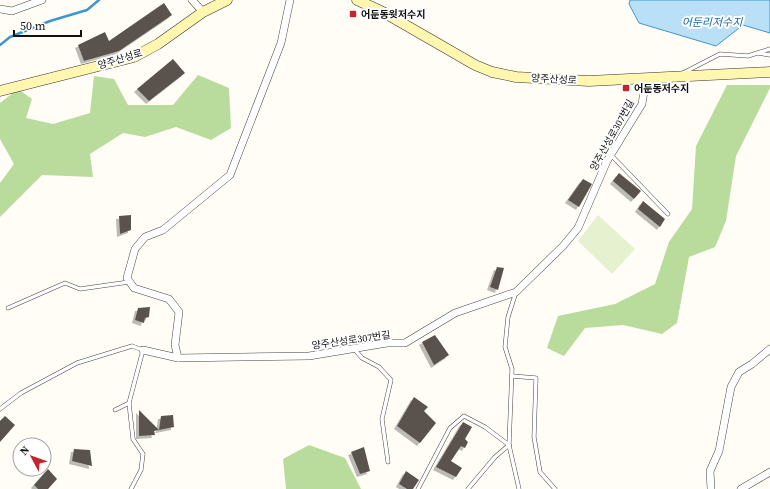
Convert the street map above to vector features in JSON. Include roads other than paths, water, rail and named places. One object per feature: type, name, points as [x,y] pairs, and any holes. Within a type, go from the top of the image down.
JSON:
[{"type":"street","points":[[0,9],[12,11],[42,0]]},
{"type":"street","points":[[192,0],[203,12]]},
{"type":"street","name":"양주산성로","points":[[0,91],[134,57],[158,44],[203,12],[227,0]]},
{"type":"street","points":[[178,358],[175,345],[179,312],[169,299],[134,288],[127,278],[135,249],[145,237],[163,230],[230,175],[281,43],[290,0]]},
{"type":"street","name":"양주산성로","points":[[359,1],[383,12],[456,55],[492,72],[528,78],[589,81],[770,72]]},
{"type":"street","name":"양주산성로307번길","points":[[143,350],[178,358],[309,356],[355,350],[387,343],[405,343],[455,313],[516,292],[563,246],[578,228],[611,155],[642,104],[646,78]]},
{"type":"street","points":[[711,489],[710,472],[719,451],[731,387],[739,372],[752,364],[770,349]]},
{"type":"street","points":[[741,489],[770,472]]},
{"type":"lane","points":[[676,76],[720,54],[748,56],[770,49]]},
{"type":"lane","points":[[757,53],[770,55]]},
{"type":"lane","points":[[611,155],[668,214]]},
{"type":"lane","points":[[8,308],[65,283],[80,289],[129,282]]},
{"type":"lane","name":"양주산성로307번길","points":[[516,292],[508,317],[505,347],[512,369],[509,445],[519,489]]},
{"type":"lane","points":[[0,409],[21,393],[77,363],[132,346],[143,350],[129,403],[133,439],[143,454],[141,470],[131,489]]},
{"type":"lane","points":[[355,350],[362,358],[380,367],[391,380],[382,419],[388,462]]},
{"type":"lane","points":[[512,376],[536,378],[535,444],[540,472],[555,489]]},
{"type":"lane","points":[[115,410],[129,403]]},
{"type":"lane","points":[[418,489],[450,428],[464,416],[485,427],[509,445],[495,457],[468,489]]},
{"type":"water","name":"어둔리저수지","points":[[630,0],[770,0],[770,33],[743,25],[716,46],[639,23],[629,4]]},
{"type":"waterway","points":[[0,45],[10,37],[50,21],[87,10],[99,0]]},
{"type":"place","name":"어둔동윗저수지","points":[[353,14]]},
{"type":"place","name":"어둔동저수지","points":[[626,88]]}]
